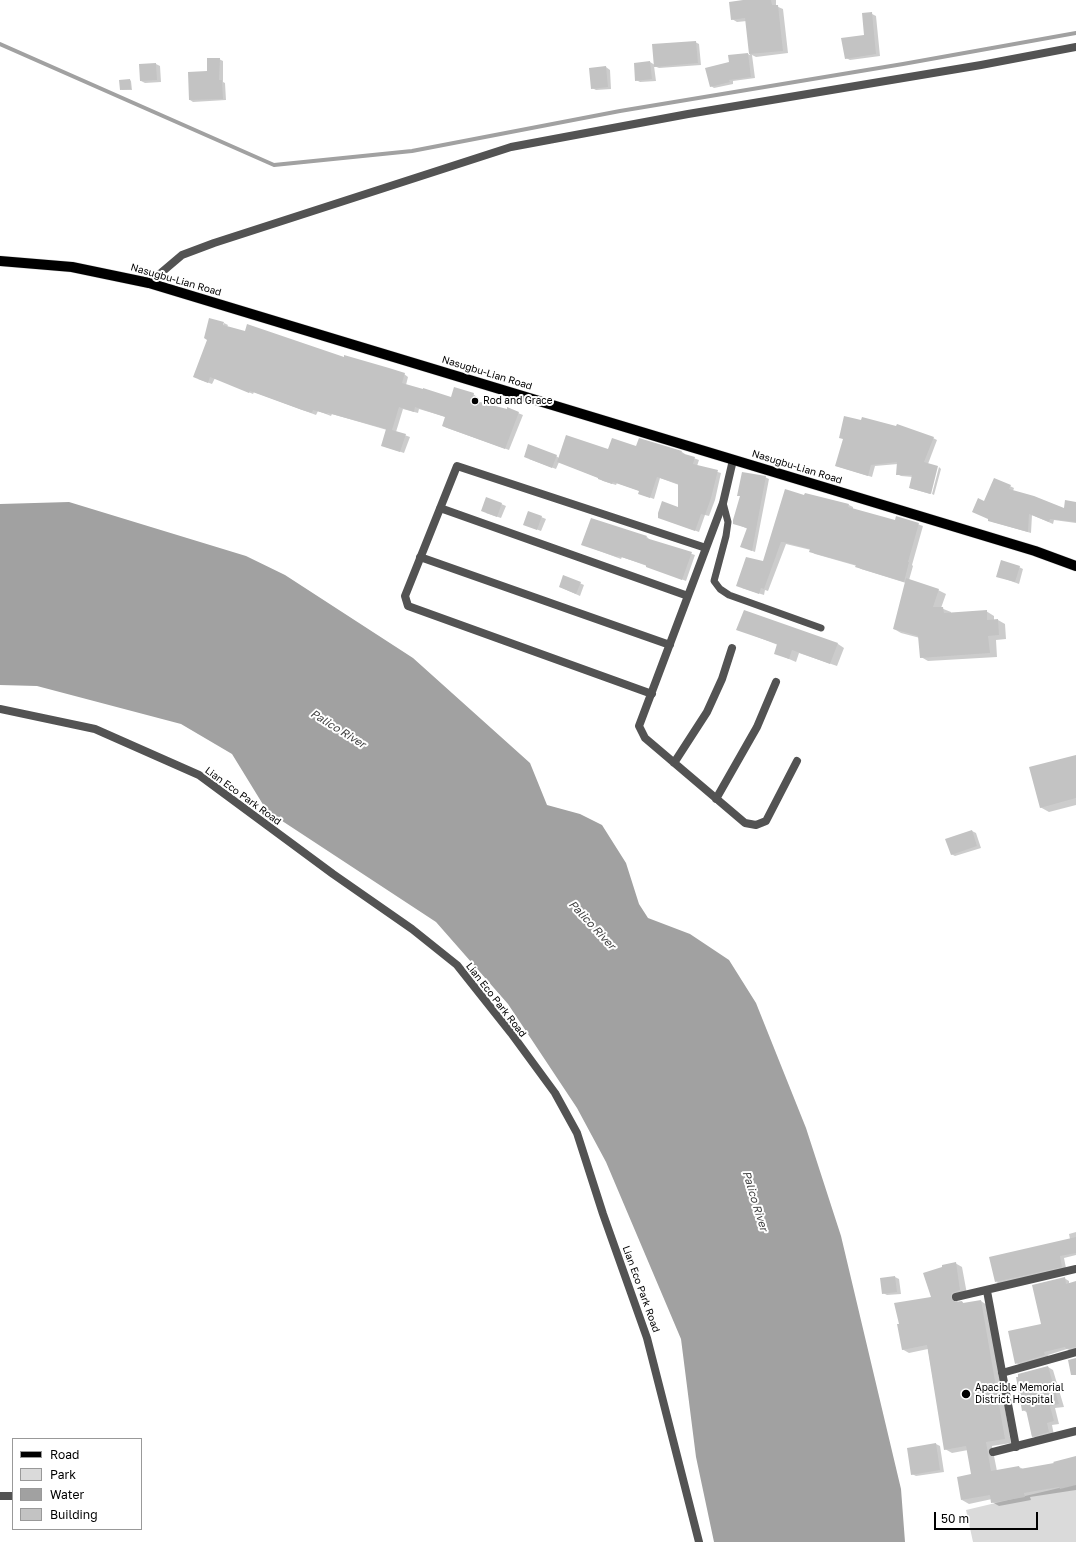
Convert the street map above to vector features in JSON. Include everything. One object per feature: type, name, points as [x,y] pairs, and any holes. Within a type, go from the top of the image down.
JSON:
[{"type":"main road","name":"Nasugbu-Lian Road","points":[[0,261],[72,267],[149,283],[1035,551],[1076,566]]},
{"type":"street","points":[[149,283],[182,255],[214,243],[511,147],[688,114],[981,65],[1076,47]]},
{"type":"street","points":[[733,460],[723,503],[639,726],[645,738],[745,823],[756,825],[766,821],[797,761]]},
{"type":"street","points":[[652,694],[408,606],[405,596],[457,466],[706,548]]},
{"type":"street","points":[[440,508],[688,596]]},
{"type":"street","points":[[420,557],[670,645]]},
{"type":"street","points":[[674,763],[707,712],[722,679],[732,648]]},
{"type":"street","points":[[716,799],[757,727],[776,682]]},
{"type":"street","name":"Lian Eco Park Road","points":[[0,709],[95,729],[199,775],[333,874],[412,929],[457,965],[511,1033],[555,1093],[577,1134],[603,1214],[647,1338],[699,1542]]},
{"type":"street","points":[[956,1297],[987,1291],[1076,1269]]},
{"type":"street","points":[[987,1291],[1016,1447]]},
{"type":"street","points":[[1002,1373],[1076,1352]]},
{"type":"street","points":[[993,1452],[1076,1431]]},
{"type":"street","points":[[0,1496],[12,1496]]},
{"type":"lane","points":[[723,503],[728,522],[726,536],[714,581],[720,590],[729,595],[821,628]]},
{"type":"green space","points":[[1076,1484],[1076,1542],[973,1542],[966,1510]]},
{"type":"water","name":"Palico River","points":[[69,502],[246,556],[285,575],[413,658],[530,763],[547,805],[580,814],[602,825],[626,863],[639,904],[648,918],[690,934],[729,960],[756,1003],[806,1128],[841,1236],[901,1489],[905,1542],[714,1542],[696,1457],[681,1339],[606,1162],[577,1108],[508,1004],[436,922],[267,811],[232,754],[181,724],[37,686],[0,685],[0,504]]},
{"type":"building","points":[[743,0],[771,0],[772,5],[778,5],[783,51],[749,54],[745,18],[731,20],[729,2]]},
{"type":"building","points":[[872,12],[876,54],[845,59],[841,38],[864,35],[862,13]]},
{"type":"building","points":[[696,41],[698,63],[654,67],[652,44]]},
{"type":"building","points":[[748,53],[751,77],[729,80],[730,82],[710,87],[705,68],[729,62],[728,55]]},
{"type":"building","points":[[207,58],[220,58],[219,80],[222,80],[223,99],[189,100],[188,72],[207,71]]},
{"type":"building","points":[[650,61],[652,79],[635,81],[634,63]]},
{"type":"building","points":[[156,63],[157,80],[140,81],[139,64]]},
{"type":"building","points":[[606,66],[608,87],[591,89],[589,68]]},
{"type":"building","points":[[130,79],[131,89],[120,90],[119,80]]},
{"type":"building","points":[[209,318],[224,322],[223,325],[245,331],[247,324],[344,357],[344,355],[405,373],[402,383],[451,397],[454,387],[474,393],[472,400],[507,409],[507,407],[519,412],[505,449],[442,426],[445,417],[415,407],[414,412],[399,407],[392,430],[406,434],[400,452],[381,446],[386,429],[328,413],[313,410],[312,413],[250,391],[249,393],[210,377],[208,383],[193,377],[207,340],[204,338]]},
{"type":"building","points":[[844,416],[861,420],[862,417],[896,426],[897,424],[934,437],[924,462],[938,466],[931,494],[909,488],[912,475],[896,475],[897,462],[871,465],[868,476],[835,466],[843,439],[839,438]]},
{"type":"building","points":[[566,435],[608,449],[612,438],[636,446],[639,438],[682,451],[681,453],[695,457],[693,464],[718,470],[705,515],[701,514],[695,531],[658,518],[662,501],[678,507],[678,484],[657,477],[650,498],[638,494],[639,491],[613,482],[612,484],[557,462]]},
{"type":"building","points":[[528,444],[557,455],[552,468],[524,457]]},
{"type":"building","points":[[742,472],[766,476],[752,551],[740,547],[747,528],[733,524],[740,496],[737,496]]},
{"type":"building","points":[[994,478],[1011,485],[1009,489],[1034,496],[1064,508],[1065,500],[1076,502],[1076,522],[1050,519],[1049,522],[1029,514],[1028,532],[988,521],[988,519],[972,512],[978,498],[984,501]]},
{"type":"building","points":[[785,489],[804,495],[805,493],[849,504],[848,507],[895,520],[896,516],[919,523],[904,582],[855,567],[856,565],[809,552],[810,549],[781,542],[764,589],[761,588],[759,594],[736,586],[746,557],[763,561]]},
{"type":"building","points":[[486,497],[502,503],[497,517],[481,511]]},
{"type":"building","points":[[528,511],[542,516],[537,530],[523,525]]},
{"type":"building","points":[[591,518],[647,536],[646,538],[692,552],[682,580],[646,567],[646,565],[581,545]]},
{"type":"building","points":[[1001,560],[1020,566],[1015,582],[996,577]]},
{"type":"building","points":[[563,575],[581,582],[576,594],[559,587]]},
{"type":"building","points":[[906,578],[939,589],[933,607],[943,607],[944,613],[987,610],[987,620],[998,619],[999,635],[988,636],[990,653],[920,658],[918,636],[893,629]]},
{"type":"building","points":[[744,610],[838,643],[830,664],[792,650],[789,659],[774,654],[777,644],[736,630]]},
{"type":"building","points":[[1076,755],[1076,798],[1040,808],[1029,767]]},
{"type":"building","points":[[972,830],[977,846],[951,855],[945,839]]},
{"type":"building","points":[[1076,1237],[1076,1253],[1060,1256],[1062,1267],[995,1282],[989,1257]]},
{"type":"building","name":"Apacible Memorial District Hospital","points":[[956,1262],[960,1290],[952,1293],[952,1300],[955,1302],[962,1301],[963,1303],[981,1300],[1005,1439],[986,1442],[991,1471],[1019,1466],[1020,1469],[1054,1463],[1053,1462],[1076,1456],[1076,1485],[1060,1489],[1059,1487],[1024,1493],[1025,1497],[991,1503],[990,1495],[961,1500],[957,1477],[971,1474],[966,1446],[944,1450],[927,1345],[902,1350],[897,1324],[899,1324],[894,1303],[931,1297],[923,1273],[942,1267],[942,1265]]},
{"type":"building","points":[[895,1276],[897,1292],[882,1294],[880,1278]]},
{"type":"building","points":[[1065,1277],[1066,1284],[1076,1281],[1076,1347],[1066,1349],[1065,1347],[1044,1352],[1045,1355],[1015,1364],[1008,1331],[1041,1324],[1032,1285]]},
{"type":"building","points":[[1076,1358],[1076,1375],[1071,1375],[1068,1360]]},
{"type":"building","points":[[1048,1366],[1059,1404],[1050,1406],[1054,1421],[1047,1423],[1049,1432],[1032,1437],[1026,1410],[1022,1411],[1016,1377],[1018,1377],[1018,1374]]},
{"type":"building","points":[[936,1443],[940,1470],[911,1475],[907,1448]]},
{"type":"waterway","points":[[0,44],[274,165],[412,151],[620,111],[903,64],[1076,33]]},
{"type":"place","name":"Rod and Grace","points":[[475,401]]},
{"type":"place","name":"Apacible Memorial District Hospital","points":[[966,1394]]}]
